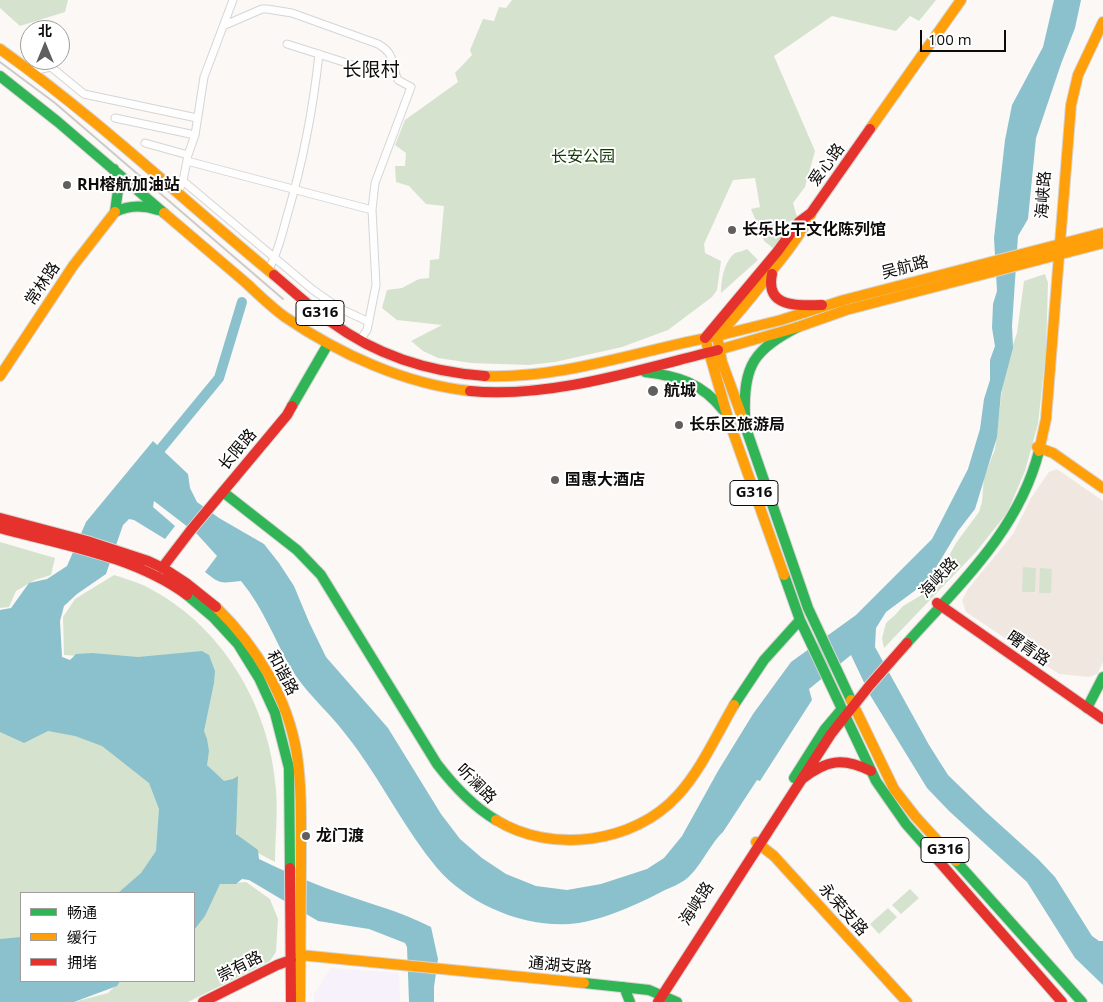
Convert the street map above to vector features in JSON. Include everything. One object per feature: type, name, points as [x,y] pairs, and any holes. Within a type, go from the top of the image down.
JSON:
[{"type":"main road","name":"爱心路","points":[[705,338],[777,252],[799,222],[811,213],[962,0]]},
{"type":"main road","name":"海峡路","points":[[650,1002],[659,997],[758,843],[802,779],[843,712],[976,561],[1008,516],[1022,489],[1039,447],[1071,105],[1078,75],[1103,22]]},
{"type":"main road","name":"G316","points":[[0,49],[74,103],[268,271],[334,324],[360,340],[396,357],[430,368],[460,374],[488,376],[519,375],[578,368],[717,336],[713,351],[728,418],[800,620],[871,771],[885,796],[906,824],[1062,1002]]},
{"type":"main road","name":"G316","points":[[0,76],[114,169],[284,316],[328,344],[379,367],[413,380],[439,387],[466,391],[525,391],[554,389],[670,363],[713,351]]},
{"type":"main road","points":[[114,169],[118,193],[115,212]]},
{"type":"main road","points":[[115,212],[120,209],[137,206],[163,212]]},
{"type":"main road","name":"常林路","points":[[1,374],[73,266],[115,212]]},
{"type":"main road","points":[[717,336],[739,315],[805,226],[811,213]]},
{"type":"main road","name":"吴航路","points":[[717,336],[811,312],[830,304],[1058,250],[1103,233]]},
{"type":"main road","name":"吴航路","points":[[1058,250],[1103,244]]},
{"type":"main road","name":"吴航路","points":[[713,351],[798,327],[846,310],[990,267]]},
{"type":"main road","points":[[773,269],[770,285],[772,292],[781,301],[790,305],[804,306],[830,304]]},
{"type":"main road","points":[[768,324],[764,331],[771,335]]},
{"type":"main road","points":[[747,432],[744,391],[748,372],[756,358],[770,342],[778,336],[798,327]]},
{"type":"main road","name":"G316","points":[[705,338],[713,351],[747,432],[808,608],[886,775],[894,789],[915,816],[1082,1002]]},
{"type":"main road","name":"长限路","points":[[162,568],[191,530],[287,415],[328,344]]},
{"type":"main road","points":[[666,347],[671,349],[673,353],[670,363]]},
{"type":"main road","points":[[635,371],[671,375],[688,380],[712,397],[728,418]]},
{"type":"main road","points":[[1039,447],[1053,453],[1103,488]]},
{"type":"main road","name":"听澜路","points":[[223,492],[297,550],[321,576],[437,764],[457,790],[481,812],[492,819],[533,835],[571,840],[605,837],[644,821],[675,799],[701,763],[757,668],[800,620]]},
{"type":"main road","name":"和谐路","points":[[0,518],[71,542],[162,568],[216,607],[237,629],[254,652],[277,692],[287,716],[298,766],[301,876],[300,1002]]},
{"type":"main road","name":"和谐路","points":[[0,528],[71,542]]},
{"type":"main road","name":"和谐路","points":[[119,556],[155,575],[204,609],[238,644],[260,678],[275,713],[284,741],[289,768],[291,1002]]},
{"type":"main road","name":"曙青路","points":[[939,604],[1103,719]]},
{"type":"main road","points":[[1087,708],[1103,677]]},
{"type":"main road","name":"海峡路","points":[[758,843],[825,729],[843,712]]},
{"type":"main road","points":[[802,779],[817,768],[832,762],[852,763],[871,771]]},
{"type":"main road","name":"永荣支路","points":[[758,843],[774,856],[906,1002]]},
{"type":"main road","name":"通湖支路","points":[[300,953],[439,970],[649,990],[659,997],[677,1002]]},
{"type":"main road","name":"崇有路","points":[[204,1002],[291,960]]},
{"type":"main road","points":[[624,987],[630,1002]]},
{"type":"street","points":[[178,192],[183,181],[187,158],[195,135],[204,77],[233,0]]},
{"type":"street","points":[[225,25],[262,9],[283,11],[378,44],[390,53],[398,80],[411,87],[375,183],[372,210],[376,285],[367,330],[360,340]]},
{"type":"street","points":[[286,44],[354,65]]},
{"type":"street","points":[[268,271],[275,258],[295,190],[308,136],[319,54]]},
{"type":"street","points":[[32,71],[50,67],[84,94],[197,118]]},
{"type":"street","points":[[115,118],[195,135]]},
{"type":"street","points":[[145,143],[187,158],[295,190],[372,210]]},
{"type":"street","points":[[183,181],[291,273],[331,303],[369,322]]},
{"type":"shaded area","points":[[1057,469],[1103,501],[1103,662],[1097,674],[1089,677],[1059,674],[966,612],[962,600],[968,589],[1013,534],[1031,498],[1049,472]]},
{"type":"shaded area","points":[[331,968],[399,973],[400,1002],[314,1002],[314,994]]},
{"type":"green space","points":[[0,0],[68,0],[65,12],[39,20],[20,20],[20,26],[0,8]]},
{"type":"green space","name":"长安公园","points":[[512,0],[936,0],[919,21],[910,16],[896,31],[832,16],[774,56],[815,151],[805,187],[793,203],[797,217],[774,249],[764,241],[751,209],[760,207],[755,178],[733,180],[704,244],[705,253],[721,261],[717,290],[712,297],[668,330],[622,347],[555,362],[528,365],[471,363],[438,358],[423,351],[411,341],[442,325],[397,320],[382,308],[387,290],[402,288],[419,279],[429,278],[430,260],[439,259],[444,206],[426,204],[409,186],[396,182],[395,166],[405,166],[406,153],[395,145],[405,120],[458,82],[455,73],[472,55],[470,50],[483,19],[494,21],[499,7],[506,8]]},
{"type":"green space","points":[[747,249],[758,260],[721,293],[728,261],[735,253]]},
{"type":"green space","points":[[1045,274],[1048,283],[1046,350],[1038,424],[1025,471],[1007,513],[976,552],[884,648],[882,638],[886,623],[903,606],[920,596],[931,585],[956,543],[979,512],[982,502],[984,477],[995,449],[1002,389],[1009,356],[1017,333],[1024,281]]},
{"type":"green space","points":[[0,542],[55,558],[51,575],[35,580],[16,591],[9,607],[0,608]]},
{"type":"green space","points":[[1023,567],[1036,568],[1035,592],[1022,592]]},
{"type":"green space","points":[[1040,568],[1052,569],[1051,593],[1039,593]]},
{"type":"green space","points":[[114,575],[143,585],[171,601],[196,621],[218,644],[237,670],[252,698],[264,727],[272,758],[277,799],[275,862],[237,842],[234,797],[204,761],[94,657],[64,655],[63,617],[75,599]]},
{"type":"green space","points":[[0,716],[88,726],[152,764],[169,845],[129,892],[20,892],[20,946],[0,952]]},
{"type":"green space","points":[[246,882],[270,899],[278,919],[276,952],[270,961],[188,1002],[74,1002],[108,993],[119,982],[195,982],[195,917],[213,889],[221,884]]},
{"type":"green space","points":[[910,889],[919,898],[901,914],[892,905]]},
{"type":"green space","points":[[888,908],[897,917],[879,934],[870,924]]},
{"type":"water","points":[[1054,0],[1081,0],[1075,28],[1036,138],[1028,219],[1018,236],[1012,326],[1013,348],[1001,393],[997,437],[975,509],[958,531],[928,581],[886,612],[876,628],[875,647],[929,745],[948,775],[1055,877],[1092,936],[1099,941],[1103,941],[1103,985],[1075,958],[1027,882],[949,811],[927,788],[870,695],[851,655],[809,689],[812,700],[760,781],[757,780],[723,832],[713,843],[695,870],[685,880],[644,901],[606,916],[580,923],[551,924],[533,922],[497,911],[464,892],[437,868],[406,825],[359,752],[340,727],[296,677],[262,613],[241,581],[222,582],[205,572],[217,556],[197,534],[154,501],[153,507],[175,526],[165,539],[134,520],[129,519],[123,525],[106,574],[77,594],[64,606],[60,621],[62,657],[70,660],[76,654],[92,653],[138,657],[202,651],[209,655],[215,671],[204,731],[209,751],[207,765],[224,781],[238,776],[236,834],[258,850],[259,859],[317,885],[396,912],[431,927],[438,959],[434,1002],[409,1002],[407,947],[405,943],[369,929],[318,921],[249,880],[242,879],[236,884],[220,884],[205,916],[195,929],[195,892],[119,892],[141,873],[156,851],[159,809],[149,783],[102,746],[75,736],[48,731],[24,743],[0,732],[0,610],[11,608],[29,583],[47,579],[67,566],[86,522],[153,441],[188,474],[190,488],[197,502],[219,518],[264,544],[279,563],[294,586],[326,657],[388,728],[441,814],[460,839],[482,858],[506,874],[536,886],[567,890],[601,884],[647,869],[664,858],[682,836],[718,771],[753,714],[791,662],[856,615],[932,539],[968,469],[980,429],[984,399],[990,380],[990,360],[995,346],[992,328],[993,304],[997,291],[994,238],[1005,140],[1012,105],[1043,47]]},
{"type":"water","points":[[20,937],[20,982],[119,982],[117,986],[74,1002],[0,1002],[0,939]]},
{"type":"waterway","points":[[154,457],[219,378],[242,302]]},
{"type":"railway","points":[[0,62],[55,103],[283,299]]},
{"type":"traffic: fast","points":[[0,76],[58,122],[164,213]]},
{"type":"traffic: fast","points":[[114,169],[118,190],[115,212]]},
{"type":"traffic: fast","points":[[115,212],[136,206],[158,210]]},
{"type":"traffic: fast","points":[[745,415],[746,384],[754,361],[771,343],[798,327]]},
{"type":"traffic: fast","points":[[292,406],[328,344]]},
{"type":"traffic: fast","points":[[645,372],[688,382],[707,393],[723,410]]},
{"type":"traffic: fast","points":[[741,414],[808,608],[851,700]]},
{"type":"traffic: fast","points":[[907,643],[966,578],[1002,531],[1030,480],[1039,451]]},
{"type":"traffic: fast","points":[[223,492],[297,550],[321,575],[437,764],[464,795],[496,820]]},
{"type":"traffic: fast","points":[[784,575],[800,620],[876,781],[906,824],[929,850]]},
{"type":"traffic: fast","points":[[187,595],[214,618],[238,644],[259,678],[275,713],[289,768],[290,868]]},
{"type":"traffic: fast","points":[[734,705],[764,660],[800,620]]},
{"type":"traffic: fast","points":[[1087,708],[1103,677]]},
{"type":"traffic: fast","points":[[794,778],[825,729],[841,710]]},
{"type":"traffic: fast","points":[[956,861],[1082,1002]]},
{"type":"traffic: fast","points":[[584,983],[649,990],[677,1002]]},
{"type":"traffic: fast","points":[[624,987],[630,1002]]},
{"type":"traffic: slow","points":[[870,129],[961,0]]},
{"type":"traffic: slow","points":[[1039,451],[1046,419],[1071,105],[1078,75],[1103,22]]},
{"type":"traffic: slow","points":[[0,49],[36,75],[105,131],[274,275]]},
{"type":"traffic: slow","points":[[0,376],[73,266],[115,212]]},
{"type":"traffic: slow","points":[[164,213],[280,313],[306,331],[350,355],[397,374],[421,382],[470,391]]},
{"type":"traffic: slow","points":[[717,336],[747,303],[784,255],[799,235],[811,214]]},
{"type":"traffic: slow","points":[[717,336],[781,320],[844,300],[1103,233]]},
{"type":"traffic: slow","points":[[718,350],[798,327],[846,310],[1103,243]]},
{"type":"traffic: slow","points":[[485,376],[544,373],[717,336],[722,362],[741,414]]},
{"type":"traffic: slow","points":[[707,345],[728,418],[784,575]]},
{"type":"traffic: slow","points":[[1037,447],[1053,453],[1103,488]]},
{"type":"traffic: slow","points":[[216,607],[245,639],[257,656],[278,694],[293,734],[299,768],[301,808],[300,1002]]},
{"type":"traffic: slow","points":[[851,700],[894,789],[915,816],[956,861]]},
{"type":"traffic: slow","points":[[496,820],[518,831],[541,837],[566,840],[591,839],[616,833],[639,824],[660,812],[686,785],[701,763],[734,705]]},
{"type":"traffic: slow","points":[[756,842],[774,856],[907,1002]]},
{"type":"traffic: slow","points":[[300,955],[584,983]]},
{"type":"traffic: jam","points":[[705,338],[777,252],[799,222],[811,213],[870,129]]},
{"type":"traffic: jam","points":[[772,274],[771,285],[773,293],[778,299],[794,305],[822,305]]},
{"type":"traffic: jam","points":[[274,275],[324,317],[366,344],[385,353],[424,366],[444,371],[485,376]]},
{"type":"traffic: jam","points":[[470,391],[532,391],[563,387],[595,381],[718,350]]},
{"type":"traffic: jam","points":[[162,568],[191,530],[287,415],[292,406]]},
{"type":"traffic: jam","points":[[0,518],[87,541],[148,561],[186,583],[216,607]]},
{"type":"traffic: jam","points":[[0,528],[72,546],[121,561],[144,570],[187,595]]},
{"type":"traffic: jam","points":[[937,603],[1103,719]]},
{"type":"traffic: jam","points":[[658,1002],[831,734],[907,643]]},
{"type":"traffic: jam","points":[[802,779],[827,764],[843,762],[871,771]]},
{"type":"traffic: jam","points":[[929,850],[1062,1002]]},
{"type":"traffic: jam","points":[[290,868],[291,1002]]},
{"type":"traffic: jam","points":[[203,1002],[277,965],[291,960]]},
{"type":"place","name":"RH榕航加油站","points":[[67,185]]},
{"type":"place","name":"长乐比干文化陈列馆","points":[[732,230]]},
{"type":"place","name":"航城","points":[[653,391]]},
{"type":"place","name":"长乐区旅游局","points":[[679,425]]},
{"type":"place","name":"国惠大酒店","points":[[555,480]]},
{"type":"place","name":"龙门渡","points":[[306,836]]},
{"type":"district","name":"长限村","points":[[371,71]]}]
